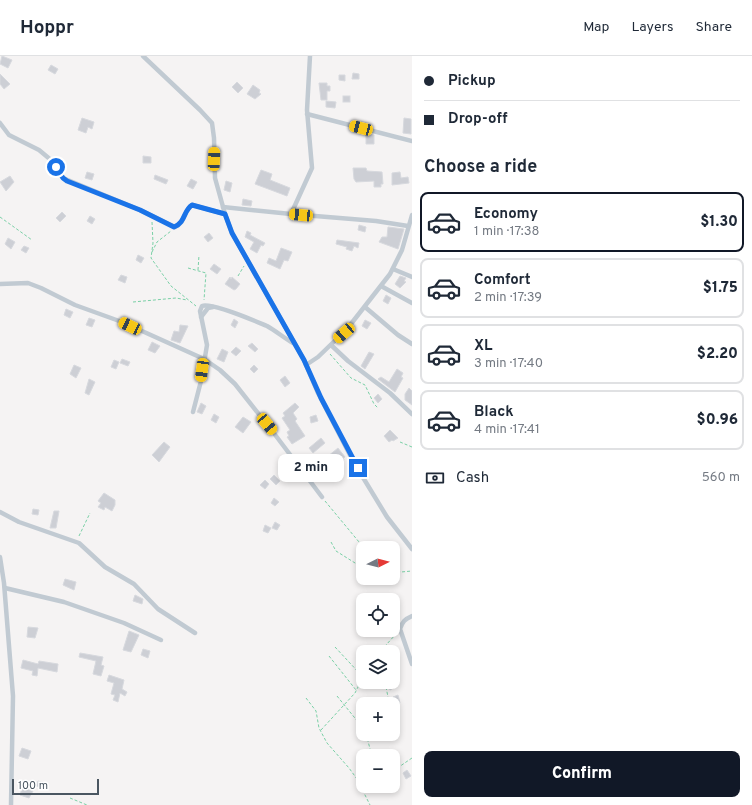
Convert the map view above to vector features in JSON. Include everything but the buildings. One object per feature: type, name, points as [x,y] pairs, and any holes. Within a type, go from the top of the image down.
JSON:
[{"type":"street","points":[[143,56],[212,123],[215,178],[232,233],[306,365],[354,461],[387,517],[412,548]]},
{"type":"street","points":[[291,214],[312,168],[308,114],[310,56]]},
{"type":"street","points":[[308,114],[412,141]]},
{"type":"street","points":[[0,123],[10,135],[39,150],[51,160],[63,178],[152,215],[174,227],[184,220],[188,208],[192,205],[225,214]]},
{"type":"street","points":[[223,207],[376,221],[408,226]]},
{"type":"street","points":[[306,365],[331,345],[347,329],[381,286],[393,269],[402,250],[412,215]]},
{"type":"street","points":[[393,269],[412,277]]},
{"type":"street","points":[[0,284],[18,282],[34,285],[75,305],[122,322],[204,359],[225,373],[235,384],[322,497]]},
{"type":"street","points":[[381,286],[412,303]]},
{"type":"street","points":[[365,306],[398,335],[412,344]]},
{"type":"street","points":[[193,412],[201,381],[207,345],[201,318],[202,307],[213,307],[268,327],[294,344]]},
{"type":"street","points":[[201,318],[208,308],[213,307]]},
{"type":"street","points":[[331,345],[348,362],[390,393],[412,414]]},
{"type":"street","points":[[0,512],[19,522],[76,542],[105,567],[134,584],[158,609],[195,633]]},
{"type":"street","points":[[0,557],[5,588],[13,696],[10,805]]},
{"type":"street","points":[[5,588],[64,602],[124,623],[161,640]]},
{"type":"street","points":[[412,616],[401,624],[400,630],[412,664]]},
{"type":"path","points":[[152,215],[151,258],[171,286],[187,300]]},
{"type":"path","points":[[0,218],[32,240]]},
{"type":"path","points":[[152,252],[157,242],[174,227]]},
{"type":"path","points":[[198,271],[199,255]]},
{"type":"path","points":[[238,276],[248,260]]},
{"type":"path","points":[[133,302],[176,298],[187,300],[202,307],[206,273],[188,268]]},
{"type":"path","points":[[326,349],[351,378],[366,385],[374,404],[378,408]]},
{"type":"path","points":[[400,442],[412,447]]},
{"type":"path","points":[[322,497],[358,541]]},
{"type":"path","points":[[76,542],[90,513]]},
{"type":"path","points":[[331,542],[336,551],[356,564]]},
{"type":"path","points":[[400,572],[412,571]]},
{"type":"path","points":[[386,645],[393,637]]},
{"type":"path","points":[[335,647],[356,670]]},
{"type":"path","points":[[320,731],[344,707],[357,690],[329,656]]},
{"type":"path","points":[[386,689],[388,697]]},
{"type":"path","points":[[337,696],[344,707],[356,720]]},
{"type":"path","points":[[306,698],[316,711],[320,731],[327,744],[356,778]]},
{"type":"path","points":[[400,767],[412,758]]},
{"type":"path","points":[[364,793],[370,805]]},
{"type":"path","points":[[70,798],[87,805]]},
{"type":"route","points":[[56,167],[63,178],[67,181],[76,183],[140,210],[163,220],[174,227],[184,220],[188,208],[195,204],[225,214],[232,233],[304,360],[316,388],[358,468]]}]
